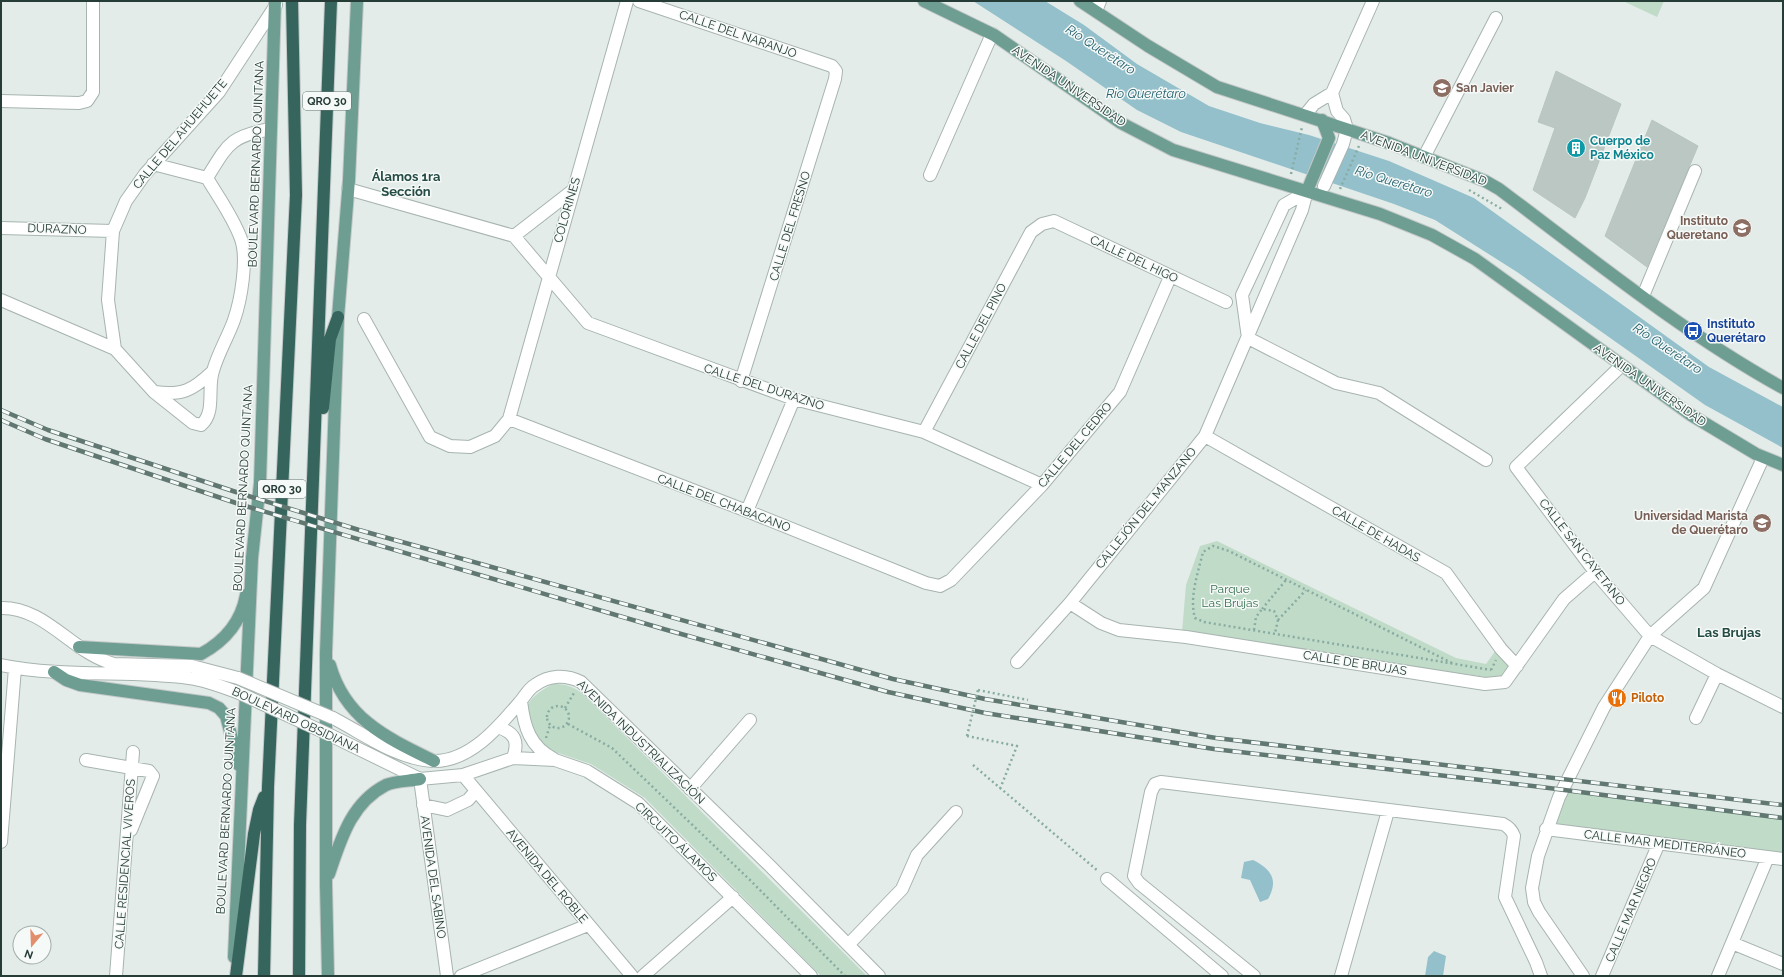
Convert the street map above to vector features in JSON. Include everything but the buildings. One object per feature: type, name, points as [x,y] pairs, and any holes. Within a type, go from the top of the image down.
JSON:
[{"type":"highway","name":"QRO 30","points":[[264,976],[268,787],[296,195],[292,1]]},
{"type":"highway","name":"QRO 30","points":[[299,976],[300,825],[330,2]]},
{"type":"highway","points":[[315,438],[323,412],[330,339],[338,316]]},
{"type":"highway","points":[[236,976],[254,834],[259,810],[268,787]]},
{"type":"main road","points":[[328,976],[326,884],[326,653],[338,316],[348,188],[357,1]]},
{"type":"main road","name":"AVENIDA UNIVERSIDAD","points":[[924,1],[992,34],[1121,123],[1173,150],[1380,214],[1424,232],[1475,259],[1621,366],[1691,415],[1763,458],[1783,465]]},
{"type":"main road","name":"AVENIDA UNIVERSIDAD","points":[[1080,1],[1098,6],[1148,46],[1217,87],[1322,120],[1485,181],[1499,189],[1643,296],[1748,369],[1783,388]]},
{"type":"main road","name":"BOULEVARD BERNARDO QUINTANA","points":[[233,976],[252,558],[260,483],[276,3]]},
{"type":"main road","points":[[1307,191],[1328,140],[1327,129],[1322,120]]},
{"type":"main road","points":[[79,647],[201,654],[217,645],[230,632],[240,616],[245,599],[252,558]]},
{"type":"main road","points":[[326,653],[332,674],[341,696],[368,725],[434,761]]},
{"type":"main road","points":[[54,672],[66,680],[80,685],[209,703],[219,708],[226,716],[242,778]]},
{"type":"main road","points":[[326,884],[344,829],[360,805],[387,785],[420,779]]},
{"type":"street","points":[[1,100],[79,103],[87,101],[92,92],[93,1]]},
{"type":"street","name":"COLORINES","points":[[509,419],[572,191],[627,1]]},
{"type":"street","name":"CALLE DEL NARANJO","points":[[638,1],[832,66],[836,71]]},
{"type":"street","points":[[1304,115],[1314,104],[1332,94],[1373,1]]},
{"type":"street","name":"CALLE DEL AHUEHUETE","points":[[115,349],[108,300],[113,231],[126,201],[153,164],[219,92],[276,3]]},
{"type":"street","points":[[1424,157],[1496,18]]},
{"type":"street","points":[[930,174],[992,34]]},
{"type":"street","name":"CALLE DEL FRESNO","points":[[742,381],[835,79],[836,71]]},
{"type":"street","points":[[1332,94],[1337,111],[1344,119],[1347,129],[1343,144],[1325,184],[1307,191],[1284,205],[1242,294],[1248,338],[1336,383],[1379,393],[1486,460]]},
{"type":"street","points":[[207,178],[226,148],[235,140],[248,133],[271,129]]},
{"type":"street","points":[[1,300],[115,349],[154,392],[193,423],[201,425],[206,421],[209,414],[212,372],[236,314],[242,292],[241,241],[232,219],[207,178],[153,164]]},
{"type":"street","points":[[1643,296],[1694,171]]},
{"type":"street","points":[[1325,184],[1332,199]]},
{"type":"street","points":[[348,188],[514,236],[572,191]]},
{"type":"street","name":"CALLEJÓN DEL MANZANO","points":[[1017,662],[1070,603],[1205,436],[1302,210],[1307,191]]},
{"type":"street","name":"CALLE DEL HIGO","points":[[1042,224],[1054,221],[1170,277],[1226,302]]},
{"type":"street","name":"CALLE DEL PINO","points":[[924,432],[1032,232],[1042,224]]},
{"type":"street","name":"DURAZNO","points":[[1,228],[113,231]]},
{"type":"street","name":"CALLE DEL DURAZNO","points":[[514,236],[548,278],[588,323],[794,399],[924,432],[1042,485]]},
{"type":"street","name":"CALLE DEL CEDRO","points":[[940,586],[951,580],[1042,485],[1120,392],[1170,277]]},
{"type":"street","points":[[364,319],[430,437],[450,446],[470,447],[496,436],[509,419]]},
{"type":"street","name":"CALLE SAN CAYETANO","points":[[1621,366],[1516,467],[1595,572],[1650,636],[1717,674],[1783,708]]},
{"type":"street","points":[[154,392],[170,394],[187,391],[200,383],[212,372]]},
{"type":"street","points":[[747,511],[794,399]]},
{"type":"street","name":"CALLE DEL CHABACANO","points":[[509,419],[747,511],[926,583],[940,586]]},
{"type":"street","name":"CALLE DE HADAS","points":[[1205,436],[1446,573],[1501,649],[1517,666]]},
{"type":"street","points":[[1583,976],[1539,912],[1534,902],[1533,883],[1538,856],[1546,830],[1558,797],[1604,707],[1650,636],[1704,588],[1763,458]]},
{"type":"street","points":[[1505,682],[1564,599],[1595,572]]},
{"type":"street","name":"CALLE DE BRUJAS","points":[[1070,603],[1101,623],[1119,630],[1186,637],[1485,684],[1505,682]]},
{"type":"street","name":"BOULEVARD OBSIDIANA","points":[[1,608],[16,609],[32,614],[88,654],[114,664],[192,666],[238,678]]},
{"type":"street","name":"BOULEVARD OBSIDIANA","points":[[1,665],[54,672],[190,678],[217,685],[239,693],[330,735],[420,779]]},
{"type":"street","points":[[1,842],[15,668]]},
{"type":"street","points":[[1696,718],[1717,674]]},
{"type":"street","name":"AVENIDA INDUSTRIALIZACIÓN","points":[[238,678],[333,718],[406,757],[434,761],[464,753],[498,727],[533,686],[552,677],[572,678],[581,682],[879,976]]},
{"type":"street","points":[[521,701],[523,719],[534,742],[542,753],[555,760]]},
{"type":"street","points":[[690,789],[750,720]]},
{"type":"street","points":[[498,727],[509,731],[514,738],[517,747],[513,758]]},
{"type":"street","name":"CALLE RESIDENCIAL VIVEROS","points":[[116,976],[133,752]]},
{"type":"street","name":"CIRCUITO ÁLAMOS","points":[[420,779],[463,775],[513,758],[555,760],[587,771],[638,803],[811,976]]},
{"type":"street","points":[[86,760],[149,771],[153,776],[127,839]]},
{"type":"street","name":"AVENIDA DEL ROBLE","points":[[463,775],[632,976]]},
{"type":"street","name":"AVENIDA DEL SABINO","points":[[420,779],[447,976]]},
{"type":"street","points":[[1254,976],[1139,883],[1134,876],[1150,792],[1155,784],[1161,782],[1503,824],[1512,831],[1514,836],[1505,897],[1536,962],[1541,976]]},
{"type":"street","points":[[423,804],[447,810],[468,800],[476,791]]},
{"type":"street","points":[[1341,976],[1388,811]]},
{"type":"street","points":[[848,945],[902,889],[917,856],[956,812]]},
{"type":"street","name":"CALLE MAR MEDITERRÁNEO","points":[[1546,830],[1783,859]]},
{"type":"street","name":"CALLE MAR NEGRO","points":[[1602,976],[1659,843]]},
{"type":"street","points":[[1718,976],[1768,857]]},
{"type":"street","points":[[1107,879],[1222,976]]},
{"type":"street","points":[[643,976],[732,897]]},
{"type":"street","points":[[461,976],[588,925]]},
{"type":"street","points":[[1732,943],[1783,964]]},
{"type":"path","points":[[1291,174],[1301,130]]},
{"type":"path","points":[[1341,186],[1357,149]]},
{"type":"path","points":[[1452,663],[1229,551],[1213,546],[1203,552],[1194,587],[1193,609],[1195,618],[1204,622],[1491,670],[1505,682]]},
{"type":"path","points":[[1254,630],[1256,617],[1286,580]]},
{"type":"path","points":[[1275,634],[1278,620],[1306,590]]},
{"type":"path","points":[[1262,608],[1274,611],[1278,620]]},
{"type":"path","points":[[1485,684],[1501,649]]},
{"type":"path","points":[[564,708],[581,682]]},
{"type":"path","points":[[1000,789],[1017,746],[966,736],[978,690],[1028,700]]},
{"type":"path","points":[[569,691],[574,693]]},
{"type":"path","points":[[559,706],[564,708],[569,712],[570,718],[568,724],[563,728],[550,726],[547,715],[554,707],[559,706]]},
{"type":"path","points":[[568,724],[612,748],[751,881],[845,976]]},
{"type":"path","points":[[973,765],[1107,879]]},
{"type":"green space","points":[[1623,1],[1664,1],[1657,17]]},
{"type":"green space","name":"Parque Las Brujas","points":[[1217,541],[1456,658],[1486,664],[1503,640],[1518,659],[1505,680],[1182,632],[1186,585],[1200,546]]},
{"type":"green space","points":[[553,684],[569,686],[584,695],[867,976],[821,976],[645,798],[591,764],[555,752],[543,750],[526,723],[525,714],[526,708],[533,698]]},
{"type":"green space","points":[[1571,792],[1783,818],[1783,859],[1546,829],[1559,797]]},
{"type":"water","name":"Rio Querétaro","points":[[973,1],[1045,1],[1084,25],[1137,64],[1209,106],[1260,123],[1309,135],[1389,161],[1474,198],[1709,367],[1783,407],[1783,448],[1705,405],[1517,272],[1435,220],[1394,204],[1181,132],[1137,110],[1066,61]]},
{"type":"water","points":[[1253,860],[1269,871],[1273,881],[1273,886],[1268,899],[1260,902],[1250,880],[1241,878],[1244,862]]},
{"type":"water","points":[[1434,951],[1446,956],[1443,976],[1425,976],[1428,957]]},
{"type":"railway","points":[[1,410],[48,430],[242,494],[359,530],[893,679],[985,699],[1216,738],[1783,805]]},
{"type":"railway","points":[[1,420],[45,439],[242,505],[667,630],[888,692],[985,713],[1214,749],[1541,787],[1783,818]]},
{"type":"place","name":"San Javier","points":[[1442,88]]},
{"type":"place","name":"Cuerpo de Paz México","points":[[1576,148]]},
{"type":"place","name":"Instituto Queretano","points":[[1742,228]]},
{"type":"place","name":"Instituto Querétaro","points":[[1693,331]]},
{"type":"place","name":"Universidad Marista de Querétaro","points":[[1762,523]]},
{"type":"place","name":"Piloto","points":[[1617,698]]},
{"type":"district","name":"Álamos 1ra Sección","points":[[406,184]]},
{"type":"district","name":"Las Brujas","points":[[1729,632]]},
{"type":"water label","name":"Río Querétaro","points":[[1101,49]]},
{"type":"water label","name":"Río Querétaro","points":[[1394,181]]},
{"type":"water label","name":"Río Querétaro","points":[[1668,348]]}]
